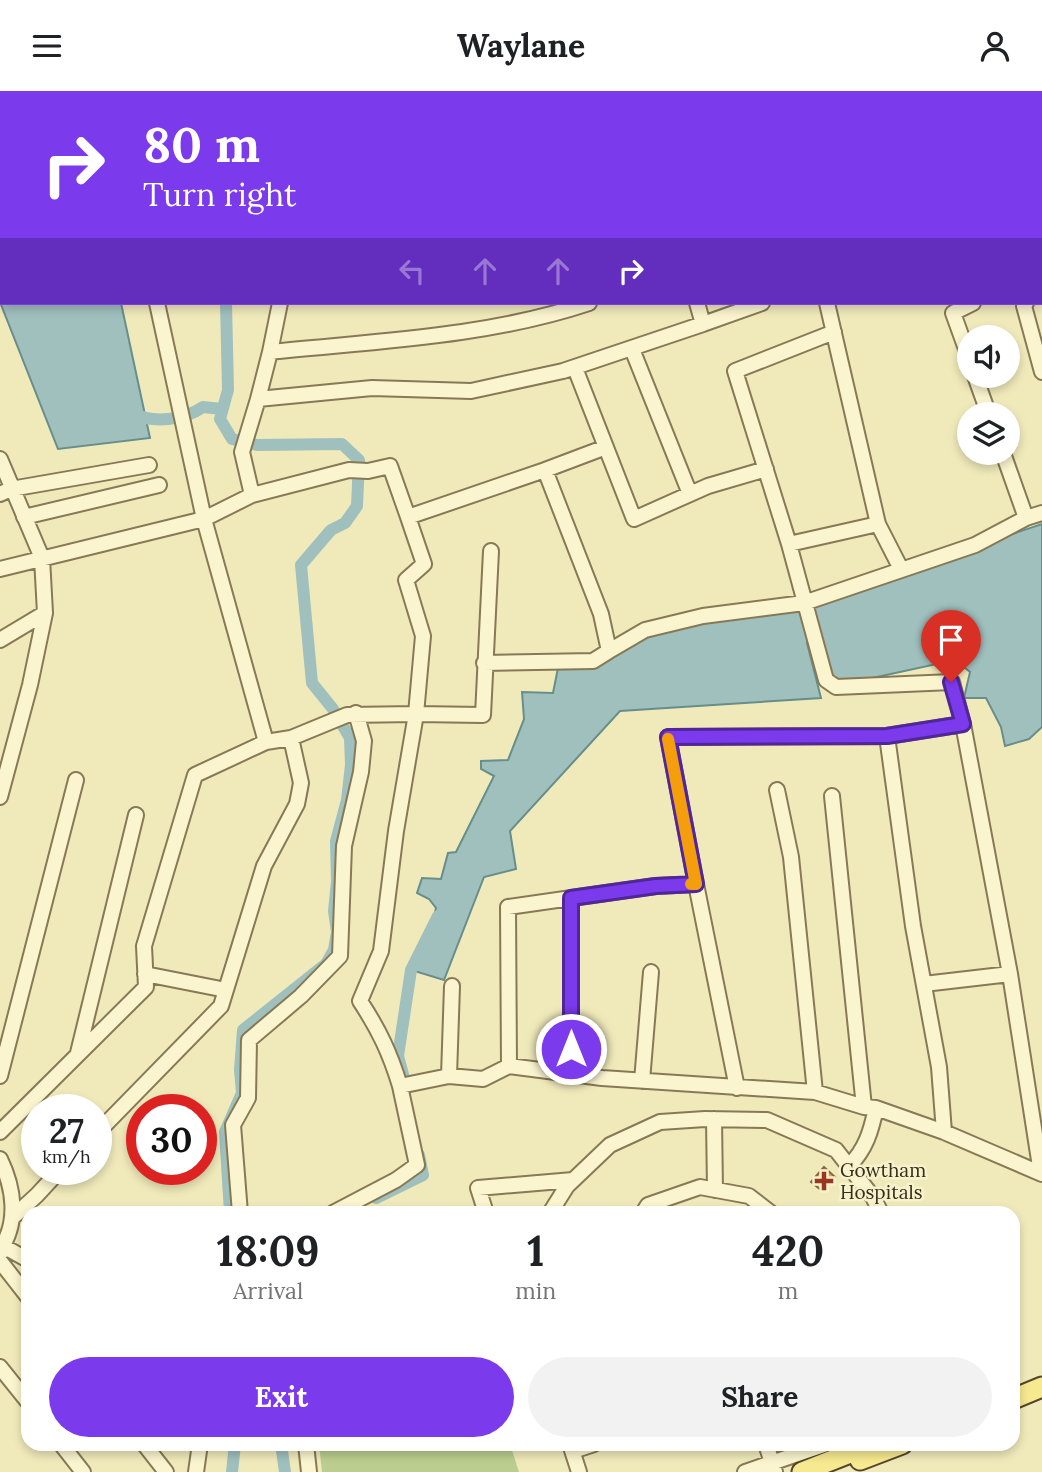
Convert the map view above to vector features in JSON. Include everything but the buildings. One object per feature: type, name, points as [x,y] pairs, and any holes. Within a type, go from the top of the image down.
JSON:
[{"type":"main road","points":[[1020,1382],[1042,1374]]},
{"type":"main road","points":[[1020,1396],[1042,1387]]},
{"type":"main road","points":[[802,1472],[855,1451]]},
{"type":"main road","points":[[832,1472],[884,1451]]},
{"type":"street","points":[[157,305],[204,519],[266,742]]},
{"type":"street","points":[[252,495],[242,452],[258,399],[280,305]]},
{"type":"street","points":[[270,352],[460,332],[525,321],[582,305]]},
{"type":"street","points":[[698,305],[704,324]]},
{"type":"street","points":[[258,399],[372,388],[471,391],[575,368],[756,305]]},
{"type":"street","points":[[827,305],[878,524],[901,569]]},
{"type":"street","points":[[957,325],[953,313],[969,305]]},
{"type":"street","points":[[1025,305],[1042,372]]},
{"type":"street","points":[[834,332],[734,371],[789,544],[826,680],[836,687],[951,682],[963,724],[1010,974],[1042,1174]]},
{"type":"street","points":[[632,349],[690,494]]},
{"type":"street","points":[[575,368],[634,519],[708,486],[766,470]]},
{"type":"street","points":[[408,517],[545,471],[606,447]]},
{"type":"street","points":[[0,459],[5,491],[23,517],[42,558],[45,613],[30,685],[0,797]]},
{"type":"street","points":[[5,491],[149,465]]},
{"type":"street","points":[[1007,465],[1026,517]]},
{"type":"street","points":[[0,569],[204,519],[252,495],[349,470],[368,471],[390,466],[424,564],[406,580],[423,636],[415,714],[396,831],[381,951],[359,1001],[377,1027],[404,1086],[416,1164],[396,1180],[346,1206]]},
{"type":"street","points":[[545,471],[601,614],[609,652]]},
{"type":"street","points":[[23,517],[159,485]]},
{"type":"street","points":[[484,663],[593,661],[645,630],[703,616],[805,605],[975,545],[1026,517],[1042,513]]},
{"type":"street","points":[[789,544],[878,524]]},
{"type":"street","points":[[0,1132],[146,987],[144,946],[195,775],[266,742],[291,738],[346,716],[483,715],[491,551]]},
{"type":"street","points":[[0,640],[45,613]]},
{"type":"street","points":[[239,1206],[233,1125],[248,1098],[249,1040],[301,996],[340,956],[344,846],[361,772],[364,741],[346,716]]},
{"type":"street","points":[[737,1088],[668,737],[887,736],[963,724]]},
{"type":"street","points":[[887,736],[913,926],[939,1067],[944,1132]]},
{"type":"street","points":[[112,1118],[221,1006],[264,866],[297,804],[301,783],[291,738]]},
{"type":"street","points":[[0,1076],[76,780]]},
{"type":"street","points":[[777,790],[791,857],[815,1092]]},
{"type":"street","points":[[832,796],[870,1108],[870,1134],[860,1155],[849,1166]]},
{"type":"street","points":[[78,1054],[136,815]]},
{"type":"street","points":[[509,1066],[508,907],[656,886],[696,884]]},
{"type":"street","points":[[571,898],[571,1074]]},
{"type":"street","points":[[642,1081],[651,972]]},
{"type":"street","points":[[145,974],[226,989]]},
{"type":"street","points":[[924,984],[1010,974]]},
{"type":"street","points":[[449,1076],[452,986]]},
{"type":"street","points":[[404,1086],[449,1076],[483,1079],[509,1066],[642,1081],[815,1092],[944,1132],[1042,1174]]},
{"type":"street","points":[[714,1119],[715,1190]]},
{"type":"street","points":[[555,1206],[573,1180],[610,1145],[660,1122],[714,1119],[767,1120],[836,1150],[878,1206]]},
{"type":"street","points":[[0,1159],[11,1188],[12,1218],[1,1253],[21,1286]]},
{"type":"street","points":[[484,1206],[478,1188],[573,1180]]},
{"type":"street","points":[[25,1206],[46,1185]]},
{"type":"street","points":[[648,1206],[700,1187],[749,1196],[762,1206]]},
{"type":"street","points":[[12,1218],[21,1210]]},
{"type":"street","points":[[1,1253],[21,1258]]},
{"type":"street","points":[[0,1367],[21,1393]]},
{"type":"street","points":[[66,1451],[83,1472]]},
{"type":"street","points":[[150,1451],[166,1472]]},
{"type":"street","points":[[196,1472],[199,1451]]},
{"type":"street","points":[[307,1451],[309,1472]]},
{"type":"street","points":[[573,1451],[579,1472]]},
{"type":"street","points":[[745,1472],[774,1467],[811,1451]]},
{"type":"green space","points":[[320,1451],[512,1451],[519,1472],[322,1472]]},
{"type":"water","points":[[1,305],[121,305],[150,438],[58,449]]},
{"type":"water","points":[[1042,524],[1042,727],[1029,739],[1005,746],[1001,727],[986,698],[964,698],[970,672],[955,660],[863,680],[834,682],[816,640],[807,643],[821,698],[620,711],[510,831],[516,869],[484,877],[444,980],[411,970],[431,930],[436,908],[429,899],[417,893],[422,878],[441,879],[448,853],[456,852],[494,776],[481,769],[481,761],[508,760],[524,719],[522,692],[553,693],[558,668],[645,632],[708,618],[799,608],[806,630],[814,601]]},
{"type":"waterway","points":[[226,305],[228,390],[220,419],[232,439],[257,445],[342,444],[359,460],[357,506],[345,523],[331,530],[301,565],[312,683],[333,709],[350,738],[351,765],[347,800],[336,841],[337,881],[334,911],[337,932],[334,950],[326,964],[243,1030],[240,1070],[242,1093],[225,1132],[230,1206]]},
{"type":"waterway","points":[[133,413],[150,419],[168,419],[187,415],[203,407],[222,409]]},
{"type":"waterway","points":[[404,1078],[398,1056],[411,970],[438,916]]},
{"type":"waterway","points":[[376,1198],[423,1175],[419,1155]]},
{"type":"waterway","points":[[232,1472],[234,1451]]},
{"type":"waterway","points":[[282,1451],[285,1472]]},
{"type":"slow traffic","points":[[668,739],[696,884],[691,884]]},
{"type":"place","name":"Gowtham Hospitals","points":[[824,1181]]},
{"type":"route","points":[[571,1049],[571,898],[656,886],[696,884],[668,737],[887,736],[963,724],[951,682]]}]
